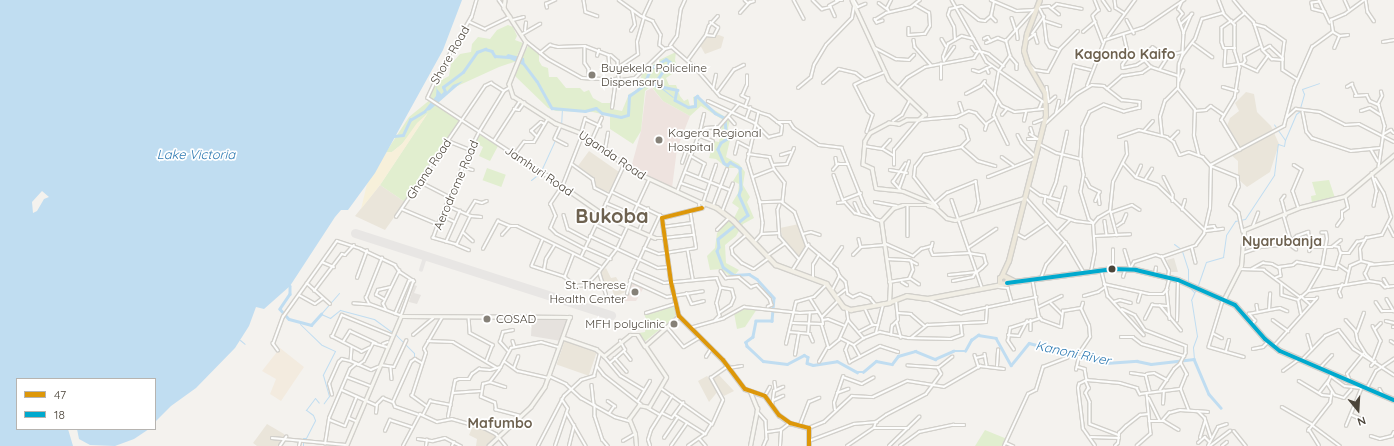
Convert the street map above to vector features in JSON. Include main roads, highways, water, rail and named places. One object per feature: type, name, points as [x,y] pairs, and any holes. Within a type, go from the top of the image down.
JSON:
[{"type":"highway","points":[[1002,285],[1005,279],[1035,158],[1042,121],[1047,109],[1044,89],[1028,64],[1025,40],[1040,0]]},
{"type":"highway","points":[[1005,279],[1014,282],[1033,281],[1101,270],[1129,268],[1178,280],[1224,299],[1238,308],[1274,346],[1331,374],[1349,380],[1364,388],[1394,400]]},
{"type":"main road","name":"Uganda Road","points":[[702,204],[712,206],[730,217],[756,241],[776,265],[813,277],[827,284],[847,309],[867,309],[909,296],[928,299],[982,289],[992,285]]},
{"type":"main road","points":[[992,285],[1005,279]]},
{"type":"main road","points":[[992,285],[1002,285]]},
{"type":"water","name":"Lake Victoria","points":[[0,0],[462,0],[443,50],[375,173],[348,210],[341,210],[335,217],[290,286],[264,309],[256,307],[249,326],[235,348],[196,388],[171,406],[156,421],[156,378],[16,378],[16,430],[68,430],[73,446],[0,446]],"holes":[[[42,191],[49,197],[44,199],[37,211],[33,213],[32,202]]]},
{"type":"water","points":[[508,54],[524,58],[525,66],[505,57]]},
{"type":"water","points":[[463,81],[430,110],[423,112],[436,96],[437,84],[437,89],[443,96],[453,85]]},
{"type":"water","points":[[77,430],[148,430],[134,439],[115,446],[90,445],[79,439]]},
{"type":"waterway","name":"Kanoni River","points":[[440,97],[445,92],[443,87],[463,72],[477,52],[485,49],[492,51],[495,56],[508,57]]},
{"type":"waterway","name":"Kanoni River","points":[[524,64],[537,81],[552,108],[585,111],[596,108],[602,113],[621,117],[628,115],[629,96],[643,86],[651,68],[666,59],[670,62],[654,85],[677,90],[675,100],[688,107],[695,106],[695,98],[697,96],[715,113],[725,118],[726,134],[729,138],[721,143],[718,149],[724,163],[727,165],[730,162],[740,168],[741,189],[739,195],[748,215],[718,239],[719,247],[717,251],[723,267],[734,275],[749,274],[757,279],[774,298],[772,321],[756,321],[753,337],[746,342],[747,346],[763,361],[787,364],[804,355],[808,357],[807,363],[813,365],[837,361],[857,372],[863,372],[876,361],[892,364],[898,356],[915,351],[935,359],[953,351],[965,351],[971,340],[978,335],[996,338],[1011,365],[1029,343],[1106,363],[1137,361],[1151,364],[1194,359],[1209,394],[1221,408]]},
{"type":"waterway","points":[[1300,108],[1304,94],[1302,89],[1319,83]]},
{"type":"waterway","points":[[660,87],[673,97]]},
{"type":"waterway","points":[[531,180],[540,173],[561,127],[562,109]]},
{"type":"waterway","name":"Kanoni River","points":[[394,136],[403,135],[410,120],[425,111]]},
{"type":"waterway","points":[[1285,140],[1296,114],[1300,111]]},
{"type":"waterway","points":[[1198,285],[1206,262],[1223,257],[1226,235],[1235,221],[1245,219],[1274,175],[1278,144],[1284,146],[1285,140],[1274,124]]},
{"type":"waterway","points":[[1174,244],[1181,249]]},
{"type":"waterway","points":[[1182,251],[1188,269],[1188,282]]},
{"type":"waterway","points":[[1187,285],[1194,292]]},
{"type":"waterway","points":[[290,286],[290,294],[280,309],[289,319],[311,325],[321,314]]},
{"type":"waterway","points":[[1194,359],[1193,347],[1197,336],[1191,300],[1196,289]]},
{"type":"waterway","points":[[339,293],[321,314],[330,318],[340,310],[374,319],[395,334],[414,353],[414,358]]},
{"type":"waterway","points":[[300,324],[322,345],[335,351],[323,375],[329,396],[324,403]]},
{"type":"waterway","points":[[240,340],[245,344]]},
{"type":"waterway","points":[[303,446],[303,438],[306,438],[315,420],[313,415],[306,410],[315,398],[319,403]]},
{"type":"place","name":"Buyekela Policeline Dispensary","points":[[592,75]]},
{"type":"place","name":"Kagera Regional Hospital","points":[[659,140]]},
{"type":"place","name":"St. Therese Health Center","points":[[635,292]]},
{"type":"place","name":"COSAD","points":[[487,319]]},
{"type":"place","name":"MFH polyclinic","points":[[674,324]]},
{"type":"district","name":"Kagondo Kaifo","points":[[1125,54]]},
{"type":"district","name":"Bukoba","points":[[612,215]]},
{"type":"district","name":"Nyarubanja","points":[[1282,241]]},
{"type":"district","name":"Mafumbo","points":[[500,423]]}]
